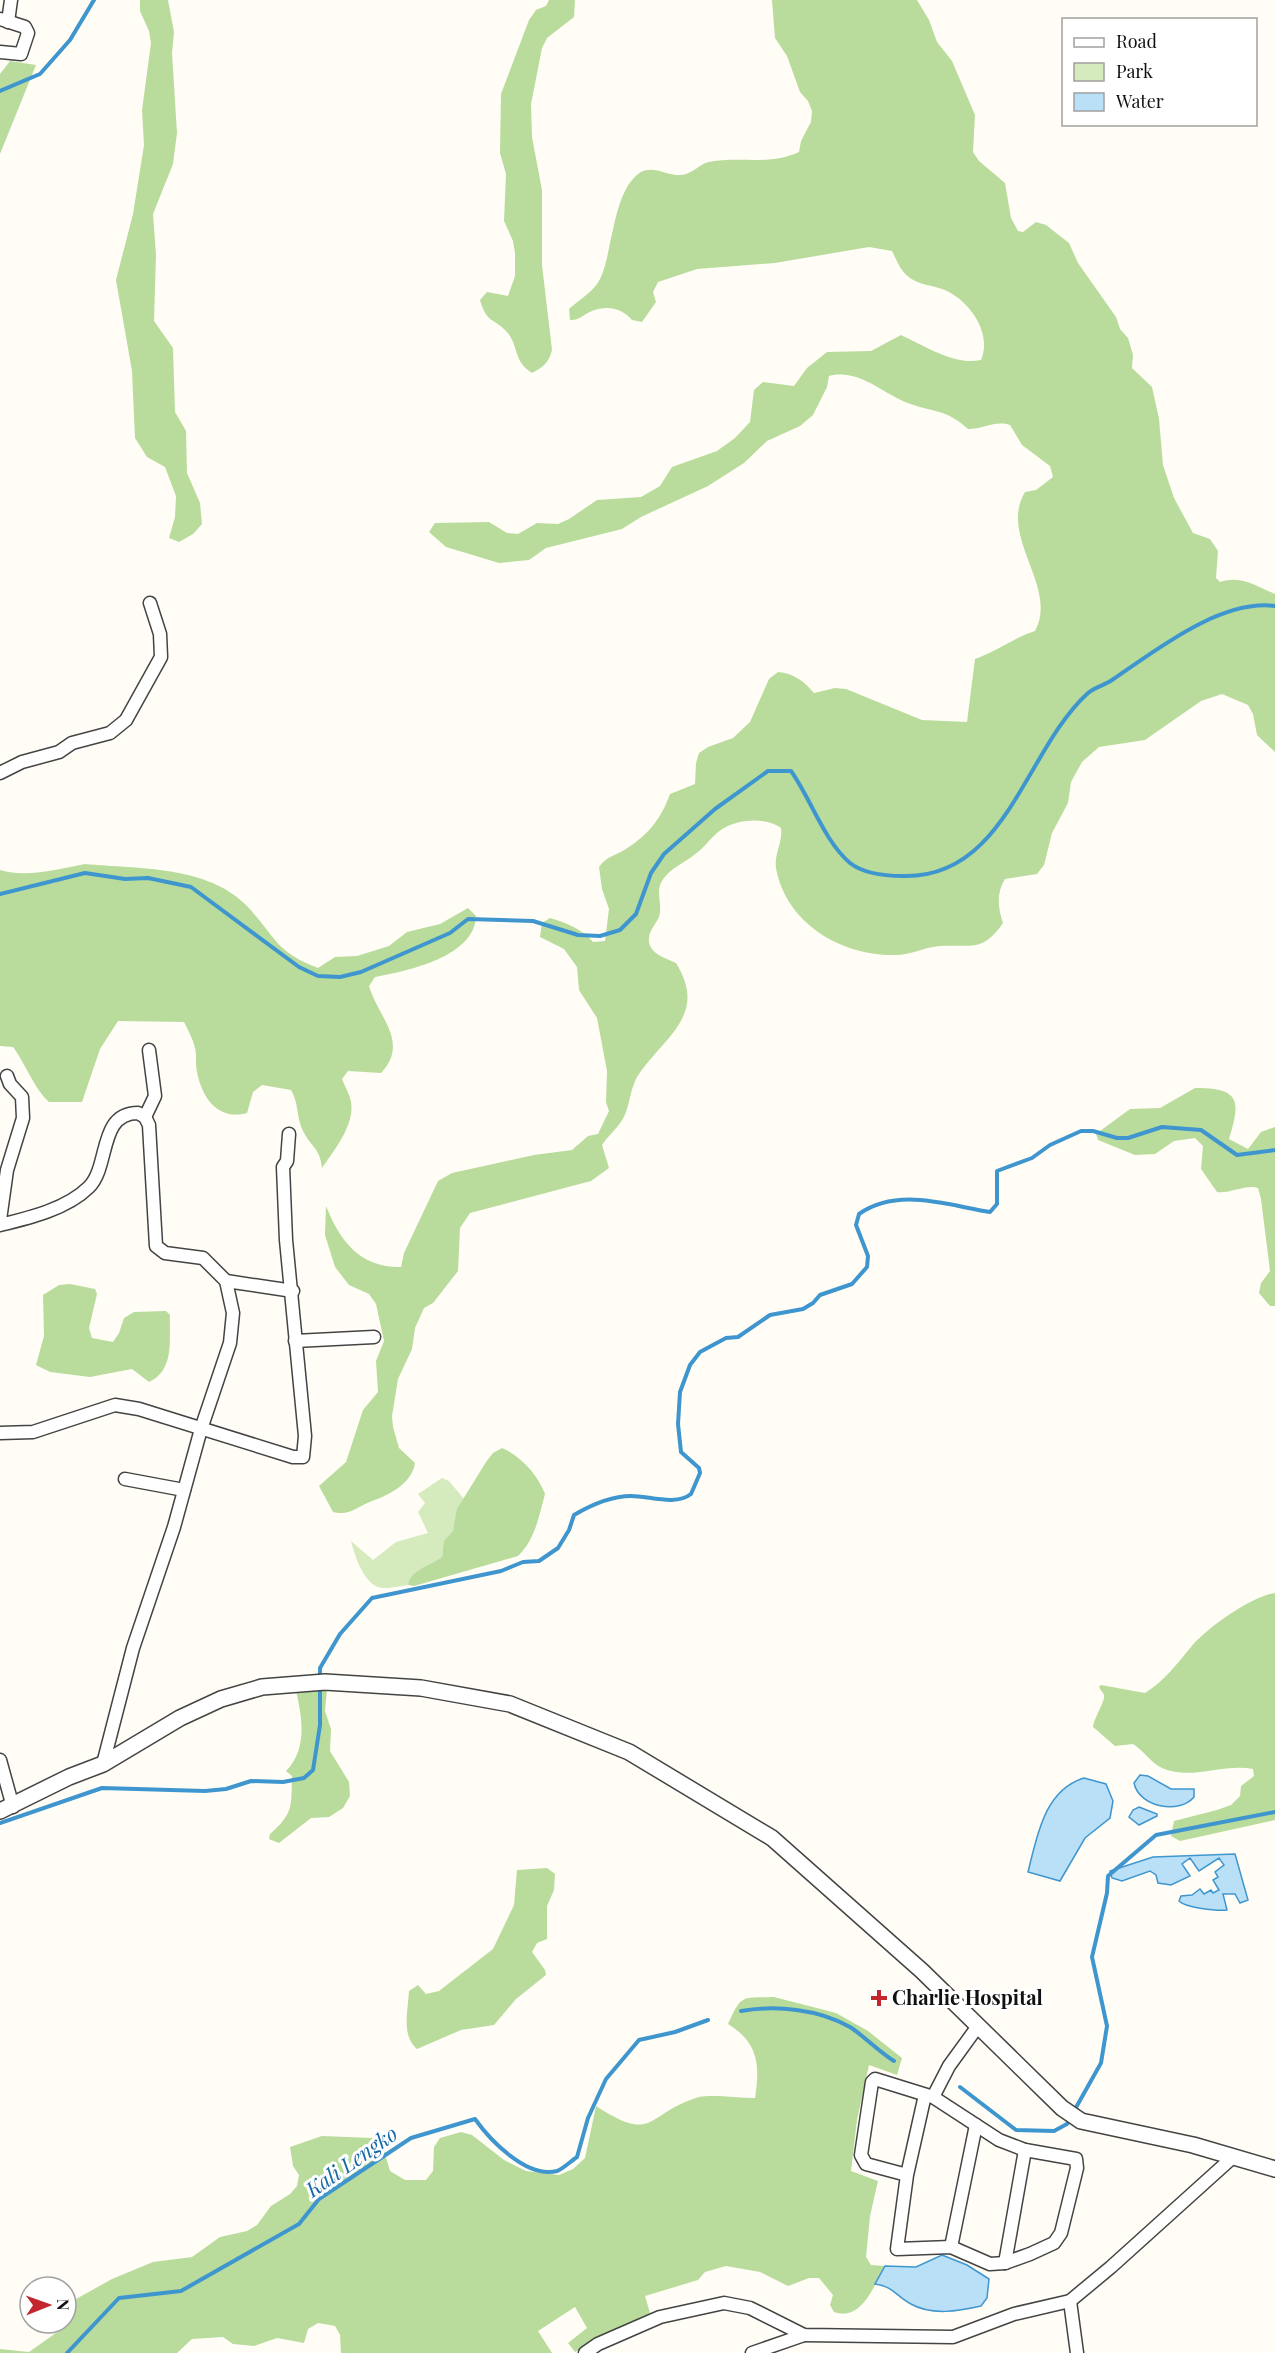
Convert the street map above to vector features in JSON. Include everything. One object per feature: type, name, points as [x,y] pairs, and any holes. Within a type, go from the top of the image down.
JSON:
[{"type":"street","points":[[0,52],[21,54],[28,33],[25,27],[4,21],[11,0]]},
{"type":"street","points":[[0,773],[22,762],[59,752],[72,743],[110,734],[126,720],[160,657],[160,634],[150,603]]},
{"type":"street","points":[[145,1117],[155,1096],[149,1050]]},
{"type":"street","points":[[7,1076],[10,1084],[22,1097],[23,1118],[7,1170],[0,1223],[62,1206],[87,1189],[95,1179],[107,1138],[119,1118],[130,1113],[145,1117],[149,1125],[156,1246],[165,1253],[203,1258],[226,1281],[233,1313],[230,1343],[133,1648],[103,1764]]},
{"type":"street","points":[[0,1433],[33,1432],[115,1404],[139,1409],[293,1457],[303,1457],[304,1436],[293,1291],[286,1240],[284,1180],[289,1134]]},
{"type":"street","points":[[226,1281],[293,1291]]},
{"type":"street","points":[[295,1341],[374,1336]]},
{"type":"street","points":[[125,1479],[184,1490]]},
{"type":"street","points":[[0,1760],[8,1806],[69,1777],[103,1764],[180,1718],[221,1699],[262,1687],[320,1682],[421,1688],[510,1704],[629,1752],[772,1838],[922,1971],[1062,2108],[1081,2121],[1193,2145],[1275,2169]]},
{"type":"street","points":[[907,2175],[866,2164],[862,2160],[872,2082],[875,2079],[929,2096],[999,2140],[1025,2150],[1076,2159],[1077,2168],[1061,2233],[1054,2244],[1005,2263],[990,2264],[951,2247],[897,2249],[907,2175],[929,2096],[978,2026]]},
{"type":"street","points":[[951,2247],[976,2125]]},
{"type":"street","points":[[1005,2263],[1025,2150]]},
{"type":"street","points":[[752,2353],[804,2335],[953,2337],[1014,2314],[1070,2301],[1233,2157]]},
{"type":"street","points":[[1070,2301],[1077,2353]]},
{"type":"street","points":[[585,2353],[598,2344],[660,2317],[724,2303],[750,2308],[804,2335]]},
{"type":"green space","points":[[140,0],[168,0],[174,32],[172,53],[177,133],[173,164],[153,214],[156,255],[154,321],[173,348],[175,412],[186,431],[187,473],[200,503],[202,524],[193,534],[179,542],[169,538],[175,517],[176,496],[165,467],[147,457],[135,438],[132,371],[116,280],[133,214],[144,145],[142,110],[151,43],[149,31],[140,11]]},
{"type":"green space","points":[[549,0],[575,0],[574,17],[547,38],[542,48],[531,104],[532,137],[542,190],[542,265],[552,350],[545,364],[532,373],[522,364],[511,337],[488,317],[480,300],[487,292],[508,296],[515,276],[513,241],[504,221],[506,174],[500,153],[501,94],[529,20],[536,10],[546,6]]},
{"type":"green space","points":[[772,0],[917,0],[929,20],[937,42],[952,61],[975,115],[973,152],[979,161],[1005,183],[1011,218],[1018,231],[1023,232],[1036,222],[1046,225],[1069,243],[1078,263],[1128,338],[1133,355],[1132,368],[1152,387],[1159,419],[1163,465],[1174,498],[1193,533],[1210,539],[1218,551],[1216,578],[1220,582],[1235,580],[1248,582],[1275,594],[1275,752],[1257,735],[1253,714],[1248,705],[1222,694],[1201,701],[1145,740],[1099,747],[1082,762],[1071,782],[1068,803],[1052,833],[1044,865],[1037,874],[1005,879],[1000,890],[999,901],[1003,923],[989,939],[976,945],[934,947],[895,955],[855,950],[837,943],[819,933],[804,920],[791,905],[782,888],[776,868],[781,828],[767,822],[749,821],[723,828],[697,853],[669,873],[660,885],[660,912],[650,933],[650,945],[660,956],[676,963],[685,981],[687,998],[685,1012],[679,1025],[637,1077],[624,1117],[602,1145],[609,1168],[591,1181],[470,1213],[460,1228],[458,1271],[433,1303],[424,1308],[415,1328],[412,1349],[398,1379],[392,1416],[393,1427],[399,1448],[415,1463],[410,1477],[386,1495],[349,1512],[333,1512],[319,1486],[346,1462],[363,1410],[378,1392],[376,1361],[384,1341],[376,1304],[369,1294],[349,1285],[335,1267],[325,1235],[326,1206],[338,1230],[353,1250],[374,1263],[401,1267],[404,1253],[438,1181],[452,1173],[534,1155],[572,1150],[588,1136],[598,1134],[609,1111],[606,1102],[607,1071],[597,1018],[579,990],[577,967],[564,949],[540,937],[542,923],[550,918],[574,927],[593,942],[605,941],[609,909],[602,889],[599,867],[611,856],[626,849],[647,832],[658,819],[670,794],[695,784],[699,753],[708,747],[733,738],[750,722],[769,679],[778,672],[798,678],[814,693],[835,688],[846,689],[922,720],[967,722],[975,659],[1035,631],[1040,614],[1040,597],[1019,527],[1019,509],[1025,492],[1036,490],[1053,477],[1050,466],[1022,445],[1010,425],[999,424],[968,429],[953,418],[908,403],[861,379],[840,374],[829,376],[827,387],[813,415],[800,426],[767,441],[744,463],[708,486],[641,517],[622,529],[546,548],[529,560],[499,563],[446,547],[429,532],[435,523],[489,522],[507,533],[518,534],[537,523],[558,524],[597,500],[641,497],[660,486],[672,467],[717,451],[735,438],[750,422],[754,390],[763,382],[794,386],[807,368],[827,352],[871,351],[901,335],[951,358],[981,360],[984,339],[981,328],[969,308],[952,294],[907,276],[892,251],[869,247],[775,263],[697,269],[658,282],[653,292],[656,302],[642,322],[632,320],[619,310],[609,308],[598,309],[570,320],[569,309],[599,282],[619,206],[632,180],[641,172],[656,170],[681,175],[709,162],[777,159],[799,152],[801,141],[811,122],[812,111],[808,101],[800,92],[787,56],[775,38]]},
{"type":"green space","points":[[10,61],[36,65],[0,154],[0,74]]},
{"type":"green space","points":[[85,864],[171,872],[212,883],[231,893],[247,906],[292,956],[318,968],[335,957],[357,956],[389,946],[407,932],[440,924],[468,908],[476,916],[473,930],[452,952],[421,966],[375,977],[369,986],[389,1030],[393,1051],[381,1073],[348,1071],[342,1079],[351,1102],[350,1119],[342,1137],[322,1168],[317,1152],[301,1126],[291,1090],[262,1085],[253,1092],[247,1113],[237,1115],[220,1110],[207,1099],[199,1082],[195,1048],[184,1022],[118,1021],[100,1049],[82,1102],[49,1102],[39,1091],[13,1047],[0,1046],[0,870],[32,873]]},
{"type":"green space","points":[[1195,1088],[1221,1090],[1229,1094],[1235,1106],[1235,1115],[1229,1139],[1248,1149],[1261,1132],[1275,1127],[1275,1306],[1270,1306],[1259,1293],[1261,1283],[1270,1271],[1258,1188],[1248,1187],[1217,1192],[1201,1169],[1203,1146],[1195,1138],[1174,1141],[1155,1154],[1135,1155],[1098,1140],[1096,1134],[1130,1109],[1160,1108]]},
{"type":"green space","points":[[70,1284],[95,1289],[97,1294],[89,1328],[92,1338],[113,1342],[124,1318],[134,1312],[166,1311],[170,1315],[169,1353],[163,1370],[157,1377],[149,1382],[132,1369],[90,1377],[50,1372],[36,1365],[44,1336],[43,1295],[59,1285]]},
{"type":"green space","points":[[502,1448],[516,1456],[528,1467],[545,1494],[529,1543],[518,1556],[414,1586],[408,1585],[413,1575],[442,1557],[444,1541],[453,1531],[457,1509],[486,1462],[493,1453]]},
{"type":"green space","points":[[442,1478],[449,1481],[464,1499],[458,1508],[453,1531],[445,1544],[442,1557],[413,1575],[408,1585],[377,1587],[371,1583],[362,1570],[351,1541],[373,1560],[396,1542],[428,1533],[418,1512],[425,1503],[418,1494]]},
{"type":"green space","points":[[1275,1593],[1275,1820],[1180,1841],[1171,1836],[1174,1821],[1231,1805],[1240,1796],[1241,1786],[1254,1776],[1253,1769],[1230,1768],[1173,1772],[1158,1766],[1133,1744],[1115,1746],[1093,1727],[1104,1697],[1099,1687],[1101,1685],[1145,1693],[1164,1678],[1198,1639],[1218,1623],[1254,1600]]},
{"type":"green space","points":[[293,1678],[328,1679],[325,1711],[331,1729],[330,1751],[349,1782],[350,1796],[343,1808],[329,1817],[311,1818],[279,1843],[269,1839],[270,1834],[278,1827],[290,1808],[292,1776],[286,1771],[299,1750],[301,1738],[300,1714]]},
{"type":"green space","points":[[547,1868],[555,1874],[554,1890],[547,1906],[547,1939],[537,1943],[532,1952],[546,1975],[516,1999],[494,2025],[461,2030],[417,2049],[407,2030],[409,1991],[418,1985],[426,1994],[439,1991],[493,1949],[514,1905],[517,1870]]},
{"type":"green space","points":[[755,1997],[774,1997],[836,2013],[868,2031],[902,2058],[897,2075],[869,2065],[857,2120],[851,2171],[878,2181],[870,2216],[866,2257],[871,2265],[885,2266],[866,2300],[852,2312],[844,2314],[834,2312],[830,2305],[833,2295],[819,2278],[809,2278],[788,2286],[760,2272],[726,2266],[705,2272],[698,2280],[645,2296],[650,2313],[575,2352],[568,2343],[587,2328],[575,2307],[538,2331],[552,2353],[341,2353],[340,2335],[335,2326],[318,2323],[308,2329],[304,2343],[277,2338],[254,2346],[233,2344],[223,2337],[192,2339],[177,2353],[0,2353],[0,2349],[29,2352],[53,2335],[78,2335],[78,2298],[112,2279],[153,2262],[192,2257],[220,2237],[247,2231],[257,2225],[271,2206],[290,2194],[297,2186],[299,2175],[293,2166],[290,2147],[322,2136],[373,2138],[382,2144],[390,2171],[405,2180],[426,2180],[433,2171],[434,2147],[440,2138],[461,2132],[472,2135],[504,2160],[526,2171],[559,2175],[573,2169],[585,2158],[596,2106],[615,2117],[641,2125],[699,2097],[755,2098],[757,2066],[755,2056],[746,2039],[728,2024],[740,2002]]},
{"type":"water","points":[[1140,1775],[1148,1776],[1171,1789],[1194,1789],[1194,1797],[1179,1806],[1160,1806],[1151,1803],[1137,1791],[1134,1783]]},
{"type":"water","points":[[1084,1778],[1106,1784],[1113,1801],[1110,1818],[1085,1838],[1060,1881],[1028,1872],[1039,1830],[1051,1804],[1070,1784]]},
{"type":"water","points":[[1139,1807],[1157,1816],[1139,1825],[1129,1817],[1133,1810]]},
{"type":"water","points":[[1235,1854],[1248,1900],[1240,1903],[1235,1894],[1223,1894],[1227,1910],[1194,1907],[1179,1901],[1181,1896],[1192,1895],[1200,1889],[1204,1894],[1211,1890],[1213,1893],[1219,1890],[1213,1880],[1218,1877],[1215,1872],[1224,1865],[1219,1858],[1199,1871],[1190,1858],[1182,1864],[1190,1876],[1171,1885],[1158,1883],[1156,1875],[1150,1871],[1122,1881],[1112,1878],[1110,1871],[1153,1857]]},
{"type":"water","points":[[942,2255],[967,2265],[989,2279],[987,2298],[981,2306],[955,2311],[928,2310],[911,2304],[891,2289],[875,2284],[885,2266],[916,2267]]},
{"type":"waterway","points":[[0,91],[40,74],[70,40],[94,0]]},
{"type":"waterway","points":[[0,894],[85,873],[125,879],[148,878],[191,887],[299,967],[318,976],[340,977],[361,972],[450,933],[468,919],[533,921],[578,935],[600,936],[620,930],[636,914],[651,873],[664,854],[715,809],[768,771],[791,771],[825,832],[841,854],[856,867],[875,874],[890,876],[938,871],[966,857],[990,834],[1010,807],[1066,717],[1088,693],[1112,680],[1168,642],[1211,619],[1254,606],[1275,606]]},
{"type":"waterway","points":[[320,1680],[320,1668],[340,1634],[372,1598],[501,1571],[523,1562],[539,1561],[558,1548],[569,1530],[574,1515],[609,1499],[631,1496],[670,1500],[685,1498],[691,1494],[700,1473],[699,1468],[681,1452],[678,1424],[680,1392],[690,1365],[700,1352],[726,1338],[738,1337],[770,1315],[803,1309],[820,1295],[852,1284],[867,1267],[868,1256],[856,1225],[859,1214],[890,1201],[906,1200],[939,1202],[990,1212],[997,1204],[997,1171],[1032,1158],[1050,1145],[1081,1131],[1128,1138],[1162,1127],[1201,1130],[1237,1155],[1275,1150]]},
{"type":"waterway","points":[[0,1823],[102,1788],[205,1791],[226,1789],[251,1781],[283,1782],[304,1778],[313,1770],[320,1725],[320,1687]]},
{"type":"waterway","name":"Kali Lengko","points":[[1074,2111],[1101,2063],[1107,2026],[1092,1957],[1107,1893],[1108,1876],[1156,1835],[1275,1812]]},
{"type":"waterway","name":"Kali Lengko","points":[[741,2011],[768,2008],[797,2010],[824,2016],[850,2027],[894,2061]]},
{"type":"waterway","name":"Kali Lengko","points":[[67,2353],[119,2298],[181,2291],[299,2224],[319,2199],[411,2138],[475,2119],[500,2147],[522,2164],[545,2172],[559,2170],[577,2157],[588,2118],[606,2079],[639,2040],[675,2032],[708,2020]]},
{"type":"waterway","name":"Kali Lengko","points":[[960,2087],[1016,2130],[1054,2131],[1067,2124],[1071,2117]]},
{"type":"place","name":"Charlie Hospital","points":[[879,1998]]}]
